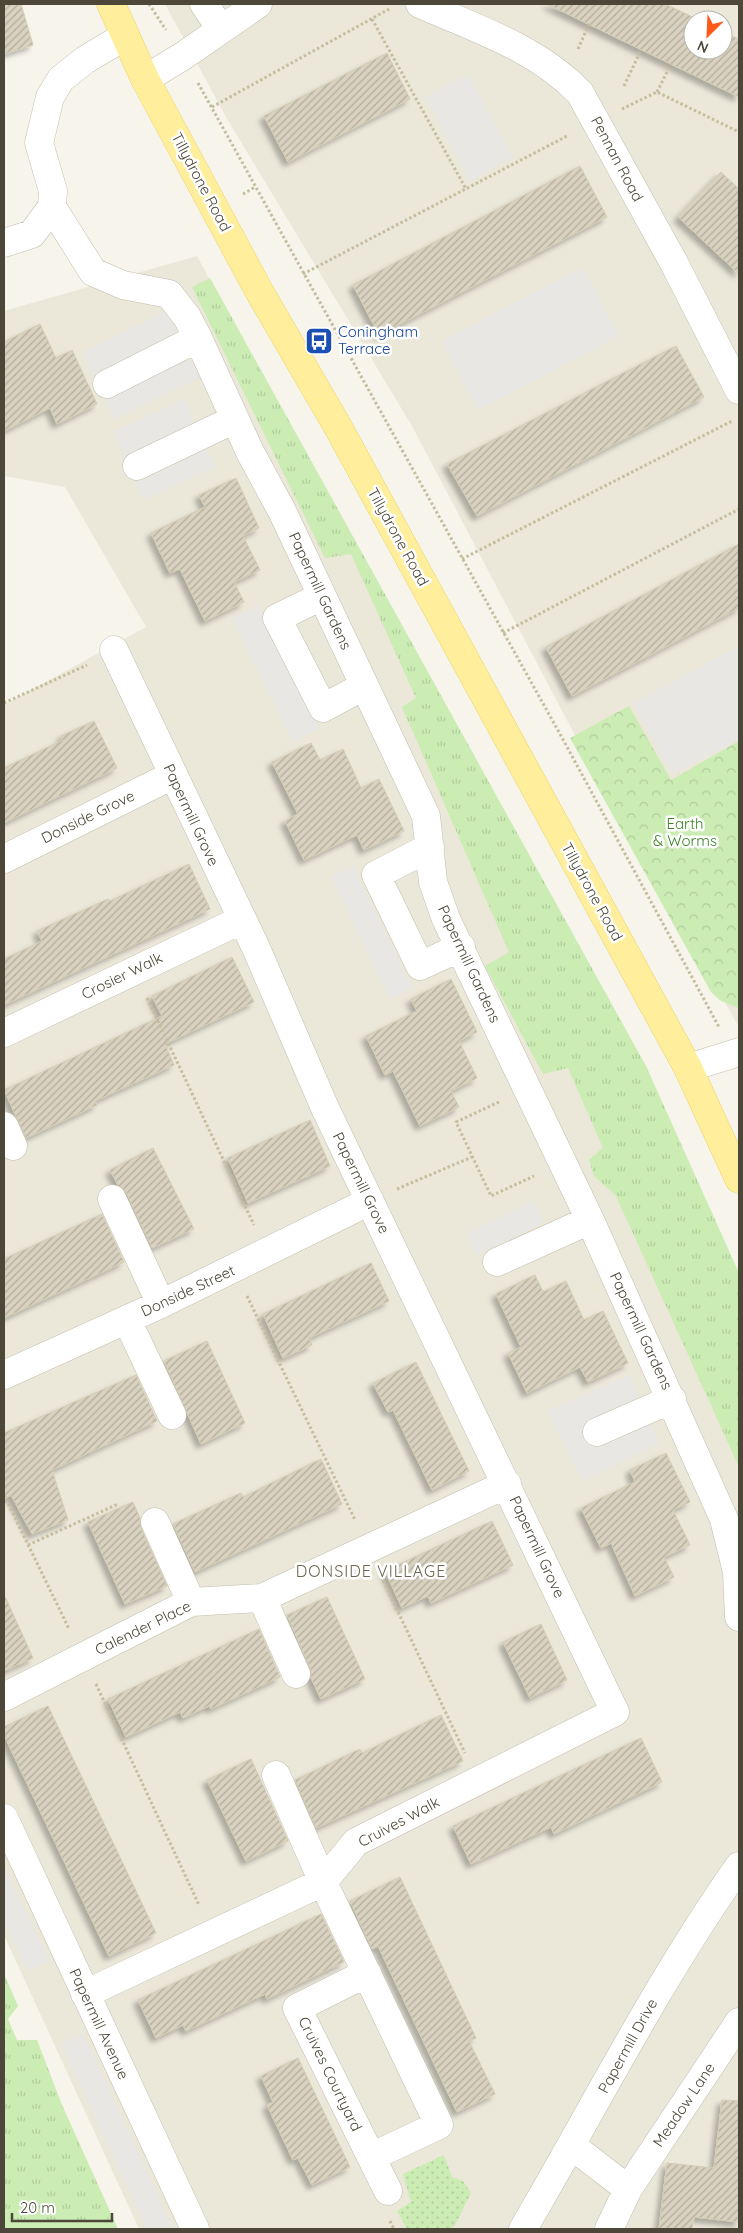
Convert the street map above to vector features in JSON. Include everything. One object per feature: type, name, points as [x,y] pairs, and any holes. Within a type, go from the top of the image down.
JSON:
[{"type":"main road","name":"Tillydrone Road","points":[[111,4],[145,79],[259,291],[343,436],[688,1068],[739,1179]]},
{"type":"street","points":[[204,4],[221,29]]},
{"type":"street","points":[[145,79],[183,56],[258,4]]},
{"type":"street","name":"Pennan Road","points":[[420,4],[542,61],[563,75],[580,93],[674,263],[739,390]]},
{"type":"street","points":[[4,243],[32,234],[52,207],[53,191],[39,143],[50,97],[61,79],[85,60],[125,36]]},
{"type":"street","name":"Papermill Gardens","points":[[52,207],[93,272],[123,286],[168,294],[192,328],[250,452],[282,511],[426,816],[433,882],[446,919],[590,1220],[635,1322],[672,1399],[724,1519],[737,1572],[739,1617]]},
{"type":"street","points":[[107,384],[192,328]]},
{"type":"street","points":[[137,466],[235,419]]},
{"type":"street","points":[[322,596],[277,618],[323,708],[364,686]]},
{"type":"street","name":"Papermill Grove","points":[[114,650],[256,948],[325,1108],[507,1484],[614,1712]]},
{"type":"street","name":"Donside Grove","points":[[4,859],[173,775]]},
{"type":"street","points":[[430,847],[376,875],[420,966],[461,947]]},
{"type":"street","name":"Crosier Walk","points":[[4,1033],[241,920]]},
{"type":"street","points":[[688,1068],[736,1053]]},
{"type":"street","points":[[112,1199],[161,1304]]},
{"type":"street","name":"Donside Street","points":[[4,1375],[161,1304],[370,1201]]},
{"type":"street","points":[[497,1262],[590,1220]]},
{"type":"street","points":[[127,1320],[172,1415]]},
{"type":"street","points":[[597,1432],[672,1399]]},
{"type":"street","name":"Calender Place","points":[[4,1697],[191,1602],[262,1598],[507,1484]]},
{"type":"street","points":[[155,1522],[191,1602]]},
{"type":"street","points":[[262,1598],[296,1674]]},
{"type":"street","name":"Cruives Walk","points":[[85,1994],[323,1882],[356,1842],[614,1712]]},
{"type":"street","points":[[276,1775],[323,1882],[439,2124],[371,2157]]},
{"type":"street","name":"Papermill Avenue","points":[[4,1818],[195,2229]]},
{"type":"street","name":"Papermill Drive","points":[[523,2229],[658,1992],[702,1919],[739,1866]]},
{"type":"street","name":"Cruives Courtyard","points":[[367,1972],[297,2008],[388,2191]]},
{"type":"street","name":"Meadow Lane","points":[[609,2229],[628,2189],[739,2022]]},
{"type":"street","points":[[572,2146],[628,2189]]},
{"type":"path","points":[[149,4],[183,56],[212,107],[736,1053]]},
{"type":"path","points":[[212,107],[399,4]]},
{"type":"path","points":[[372,19],[466,189]]},
{"type":"path","points":[[575,54],[589,24]]},
{"type":"path","points":[[624,86],[641,50]]},
{"type":"path","points":[[303,274],[596,121],[658,92],[672,64]]},
{"type":"path","points":[[658,92],[739,132]]},
{"type":"path","points":[[462,559],[739,418]]},
{"type":"path","points":[[503,633],[739,510]]},
{"type":"path","points":[[4,703],[76,670],[114,650]]},
{"type":"path","points":[[134,971],[267,1253]]},
{"type":"path","points":[[528,1088],[456,1122],[491,1196],[562,1163]]},
{"type":"path","points":[[370,1201],[472,1157]]},
{"type":"path","points":[[4,1495],[83,1657],[212,1934]]},
{"type":"path","points":[[28,1545],[118,1504]]},
{"type":"shaded area","points":[[165,4],[739,4],[739,1027],[626,832],[412,426],[226,117]]},
{"type":"shaded area","points":[[468,74],[513,158],[470,181],[425,97]]},
{"type":"shaded area","name":"DONSIDE VILLAGE","points":[[197,256],[384,602],[739,1286],[739,2229],[139,2229],[4,1935],[4,705],[146,627],[65,487],[4,476],[4,311]]},
{"type":"shaded area","points":[[583,267],[619,336],[478,410],[442,341]]},
{"type":"shaded area","points":[[166,311],[199,378],[114,419],[82,352]]},
{"type":"shaded area","points":[[184,399],[215,467],[144,499],[113,432]]},
{"type":"shaded area","points":[[258,606],[319,728],[293,741],[232,618]]},
{"type":"shaded area","points":[[739,646],[739,739],[672,775],[633,703]]},
{"type":"shaded area","points":[[353,866],[412,988],[390,999],[331,876]]},
{"type":"shaded area","points":[[533,1202],[543,1223],[476,1255],[466,1233]]},
{"type":"shaded area","points":[[629,1375],[659,1443],[582,1481],[547,1411]]},
{"type":"shaded area","points":[[4,1867],[49,1961],[28,1971],[4,1920]]},
{"type":"shaded area","points":[[83,2033],[173,2229],[147,2229],[61,2044]]},
{"type":"green space","points":[[210,278],[646,1066],[739,1273],[739,1467],[616,1196],[594,1176],[589,1160],[603,1148],[568,1068],[543,1074],[485,966],[509,952],[402,707],[416,698],[351,554],[325,558],[192,287]]},
{"type":"green space","name":"Earth & Worms","points":[[629,706],[671,780],[739,741],[739,1008],[721,1001],[711,992],[570,738]]},
{"type":"green space","points":[[4,1974],[18,2006],[8,2019],[17,2040],[37,2040],[62,2105],[118,2229],[4,2229]]},
{"type":"green space","points":[[444,2155],[452,2177],[463,2181],[471,2193],[455,2225],[450,2229],[407,2229],[397,2211],[411,2202],[403,2174]]},
{"type":"building","points":[[4,4],[21,4],[33,45],[4,54]]},
{"type":"building","points":[[547,4],[665,4],[683,12],[683,60],[733,60],[733,36],[739,39],[739,97]]},
{"type":"building","points":[[387,53],[410,99],[288,162],[264,116]]},
{"type":"building","points":[[580,166],[607,217],[379,335],[353,285]]},
{"type":"building","points":[[721,172],[739,189],[739,274],[678,217]]},
{"type":"building","points":[[40,324],[56,358],[72,350],[97,404],[57,424],[50,408],[4,431],[4,342]]},
{"type":"building","points":[[676,346],[704,397],[477,516],[447,464]]},
{"type":"building","points":[[236,478],[259,528],[243,536],[260,570],[234,582],[244,602],[205,621],[180,569],[170,573],[151,533],[205,507],[199,495]]},
{"type":"building","points":[[739,544],[739,608],[572,696],[546,647]]},
{"type":"building","points":[[94,721],[117,768],[4,823],[4,768],[63,740],[61,736]]},
{"type":"building","points":[[311,743],[320,760],[343,749],[361,788],[379,779],[404,831],[364,850],[357,835],[304,860],[285,821],[298,814],[272,762]]},
{"type":"building","points":[[189,864],[210,909],[4,1005],[4,959],[42,941],[37,931],[108,899],[110,901]]},
{"type":"building","points":[[232,957],[254,1002],[165,1044],[174,1065],[95,1101],[97,1105],[26,1138],[4,1090],[162,1016],[152,996]]},
{"type":"building","points":[[451,979],[477,1032],[459,1041],[477,1078],[451,1091],[459,1107],[420,1126],[393,1071],[385,1075],[366,1036],[417,1011],[411,999]]},
{"type":"building","points":[[310,1120],[330,1166],[248,1203],[228,1158]]},
{"type":"building","points":[[153,1148],[194,1229],[152,1248],[126,1192],[118,1185],[110,1170]]},
{"type":"building","points":[[102,1214],[124,1262],[4,1318],[4,1259]]},
{"type":"building","points":[[371,1263],[389,1301],[309,1338],[312,1345],[283,1358],[263,1314]]},
{"type":"building","points":[[535,1275],[543,1292],[566,1281],[584,1320],[603,1311],[628,1363],[588,1382],[580,1367],[527,1393],[508,1353],[521,1347],[496,1294]]},
{"type":"building","points":[[207,1341],[245,1423],[201,1444],[164,1361]]},
{"type":"building","points":[[416,1362],[469,1471],[432,1490],[393,1410],[388,1412],[373,1383]]},
{"type":"building","points":[[136,1375],[157,1421],[52,1470],[68,1520],[32,1534],[11,1495],[4,1499],[4,1433]]},
{"type":"building","points":[[666,1453],[690,1502],[673,1510],[690,1545],[664,1557],[674,1577],[635,1596],[611,1543],[601,1548],[581,1508],[635,1482],[630,1470]]},
{"type":"building","points":[[321,1459],[342,1504],[195,1572],[173,1524],[241,1493],[243,1497]]},
{"type":"building","points":[[133,1502],[140,1518],[141,1528],[167,1586],[125,1604],[88,1522]]},
{"type":"building","points":[[492,1521],[513,1565],[431,1603],[428,1596],[402,1608],[385,1571]]},
{"type":"building","points":[[4,1594],[33,1658],[4,1671]]},
{"type":"building","points":[[327,1597],[365,1679],[321,1699],[287,1615]]},
{"type":"building","points":[[541,1624],[567,1680],[530,1698],[503,1642]]},
{"type":"building","points":[[259,1629],[280,1677],[211,1709],[209,1706],[183,1718],[180,1712],[126,1737],[108,1699]]},
{"type":"building","points":[[48,1706],[156,1933],[109,1956],[4,1735],[4,1727]]},
{"type":"building","points":[[441,1715],[463,1761],[316,1828],[295,1780],[360,1749],[362,1753]]},
{"type":"building","points":[[641,1738],[662,1782],[554,1834],[551,1827],[471,1864],[453,1826]]},
{"type":"building","points":[[251,1759],[288,1841],[246,1861],[207,1780]]},
{"type":"building","points":[[400,1877],[476,2038],[469,2041],[495,2094],[457,2112],[378,1946],[372,1949],[350,1901]]},
{"type":"building","points":[[321,1914],[344,1962],[267,1999],[265,1994],[186,2031],[183,2025],[156,2038],[138,2000]]},
{"type":"building","points":[[298,2058],[350,2167],[312,2185],[298,2158],[293,2160],[267,2105],[273,2102],[261,2076]]},
{"type":"building","points":[[722,2100],[739,2101],[739,2222],[694,2217],[692,2229],[659,2229],[667,2163],[714,2168]]},
{"type":"place","name":"Coningham Terrace","points":[[319,341]]},
{"type":"district","name":"DONSIDE VILLAGE","points":[[371,1571]]}]
